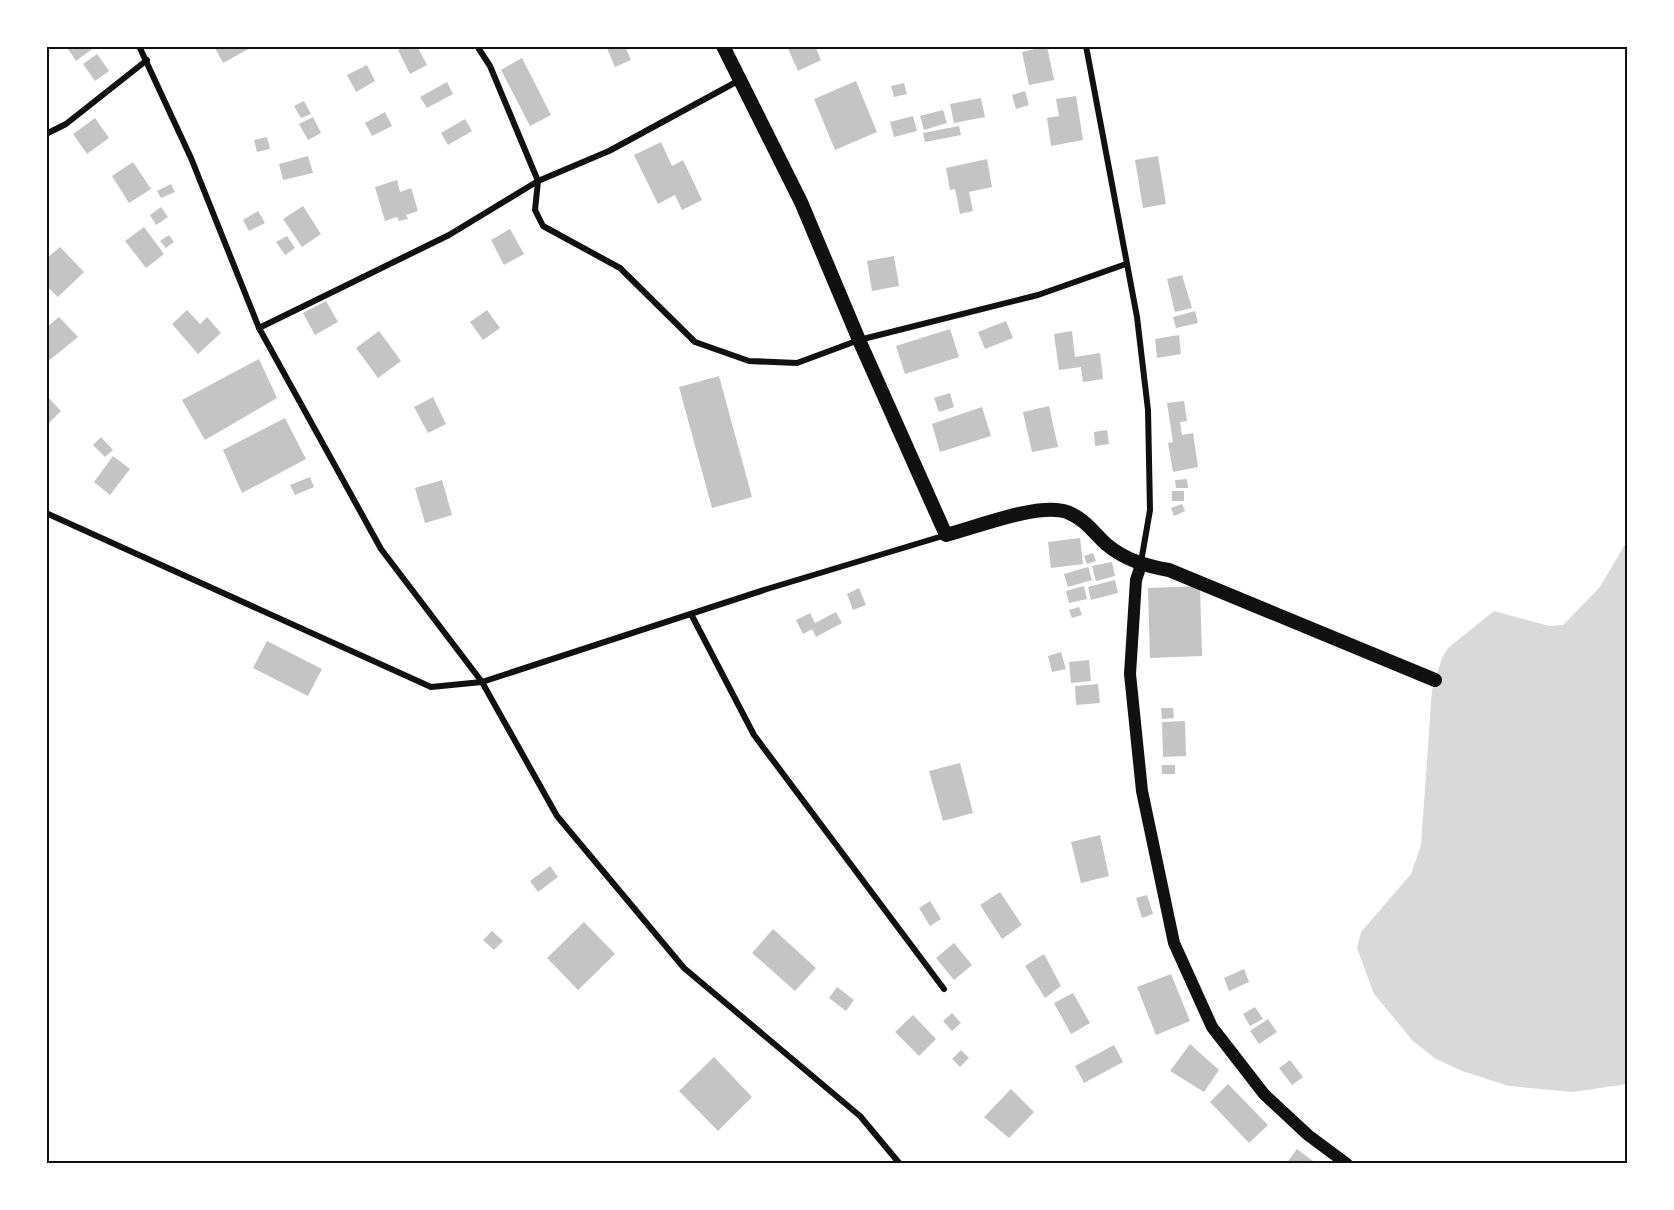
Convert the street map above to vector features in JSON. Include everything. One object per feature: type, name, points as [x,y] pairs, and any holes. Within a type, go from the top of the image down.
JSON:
[{"type":"main road","points":[[723,46],[738,81],[801,202],[859,340],[946,535],[1044,509],[1066,512],[1092,527],[1106,543],[1140,565],[1169,570],[1435,680]]},
{"type":"main road","points":[[1140,565],[1136,580],[1130,674],[1142,792],[1174,943],[1212,1027],[1264,1094],[1308,1135],[1347,1164]]},
{"type":"street","points":[[139,46],[191,158],[259,328],[381,549],[482,682],[557,816],[684,968],[860,1116],[900,1164]]},
{"type":"street","points":[[477,46],[490,66],[538,181],[536,210],[543,226],[571,244],[620,268],[695,342],[749,361],[797,363],[859,340],[1038,295],[1126,264]]},
{"type":"street","points":[[1086,46],[1137,316],[1148,410],[1150,510],[1140,565]]},
{"type":"street","points":[[46,134],[66,124],[147,60]]},
{"type":"street","points":[[259,328],[449,235],[538,181],[609,151],[738,81]]},
{"type":"street","points":[[46,513],[431,687],[482,682],[946,535]]},
{"type":"street","points":[[691,614],[754,735],[944,989]]},
{"type":"shaded area","points":[[1627,541],[1627,1084],[1573,1092],[1509,1086],[1462,1071],[1436,1059],[1413,1041],[1374,994],[1357,948],[1361,932],[1411,874],[1421,845],[1432,690],[1442,658],[1448,648],[1494,611],[1549,626],[1563,625],[1600,587]]},
{"type":"building","points":[[66,46],[96,46],[76,61]]},
{"type":"building","points":[[214,46],[254,46],[223,63]]},
{"type":"building","points":[[405,46],[417,46],[427,65],[410,74],[398,50]]},
{"type":"building","points":[[606,46],[625,46],[631,60],[615,67]]},
{"type":"building","points":[[787,46],[815,46],[821,60],[798,71]]},
{"type":"building","points":[[1047,46],[1054,80],[1029,85],[1022,52]]},
{"type":"building","points":[[97,54],[109,71],[95,81],[83,64]]},
{"type":"building","points":[[522,58],[551,115],[530,126],[501,70]]},
{"type":"building","points":[[367,65],[375,81],[356,92],[347,75]]},
{"type":"building","points":[[856,81],[877,132],[835,150],[814,99]]},
{"type":"building","points":[[447,82],[453,94],[427,108],[420,97]]},
{"type":"building","points":[[904,83],[907,94],[894,97],[891,86]]},
{"type":"building","points":[[1025,91],[1029,105],[1016,109],[1012,95]]},
{"type":"building","points":[[1076,96],[1083,140],[1051,146],[1047,118],[1059,116],[1056,99]]},
{"type":"building","points":[[981,98],[985,117],[954,123],[950,104]]},
{"type":"building","points":[[304,101],[311,114],[301,118],[294,106]]},
{"type":"building","points":[[943,110],[947,123],[924,130],[920,116]]},
{"type":"building","points":[[385,112],[392,126],[372,136],[365,123]]},
{"type":"building","points":[[913,116],[917,131],[894,137],[890,122]]},
{"type":"building","points":[[313,117],[321,133],[308,140],[299,124]]},
{"type":"building","points":[[95,118],[109,138],[87,154],[73,134]]},
{"type":"building","points":[[465,119],[472,131],[448,145],[441,133]]},
{"type":"building","points":[[959,126],[961,135],[925,142],[923,133]]},
{"type":"building","points":[[267,137],[270,149],[257,152],[254,140]]},
{"type":"building","points":[[661,142],[672,166],[683,160],[702,200],[682,210],[675,195],[658,204],[634,155]]},
{"type":"building","points":[[308,156],[313,173],[283,180],[279,164]]},
{"type":"building","points":[[1158,156],[1166,204],[1143,208],[1135,160]]},
{"type":"building","points":[[987,159],[992,187],[969,192],[973,211],[960,214],[955,189],[950,190],[946,168]]},
{"type":"building","points":[[133,162],[151,189],[129,203],[112,176]]},
{"type":"building","points":[[397,180],[400,192],[411,188],[418,211],[406,215],[408,219],[399,221],[397,217],[385,221],[375,187]]},
{"type":"building","points":[[171,184],[175,192],[161,198],[157,191]]},
{"type":"building","points":[[303,206],[321,234],[302,247],[283,219]]},
{"type":"building","points":[[161,207],[168,217],[156,225],[150,215]]},
{"type":"building","points":[[258,211],[265,223],[249,231],[243,220]]},
{"type":"building","points":[[144,227],[164,254],[146,268],[125,241]]},
{"type":"building","points":[[510,229],[524,254],[504,265],[491,240]]},
{"type":"building","points":[[169,235],[174,242],[166,248],[160,241]]},
{"type":"building","points":[[287,236],[295,248],[285,255],[276,242]]},
{"type":"building","points":[[60,247],[84,272],[58,297],[46,286],[46,259]]},
{"type":"building","points":[[894,256],[899,286],[872,291],[867,261]]},
{"type":"building","points":[[1182,275],[1192,308],[1175,312],[1167,279]]},
{"type":"building","points":[[326,301],[338,322],[315,335],[303,313]]},
{"type":"building","points":[[187,310],[200,324],[207,317],[221,333],[198,354],[172,324]]},
{"type":"building","points":[[487,310],[500,328],[483,340],[470,322]]},
{"type":"building","points":[[1195,311],[1198,323],[1176,328],[1173,317]]},
{"type":"building","points":[[59,317],[78,337],[46,363],[46,328]]},
{"type":"building","points":[[1006,321],[1013,338],[985,349],[978,332]]},
{"type":"building","points":[[950,329],[959,357],[905,374],[896,346]]},
{"type":"building","points":[[379,331],[401,361],[378,378],[356,348]]},
{"type":"building","points":[[1072,331],[1075,357],[1100,353],[1103,379],[1083,382],[1081,367],[1059,370],[1054,334]]},
{"type":"building","points":[[1179,335],[1181,354],[1157,358],[1155,339]]},
{"type":"building","points":[[259,359],[277,398],[205,440],[182,400]]},
{"type":"building","points":[[719,376],[752,497],[712,508],[679,387]]},
{"type":"building","points":[[950,393],[954,407],[939,412],[934,398]]},
{"type":"building","points":[[46,395],[61,411],[46,426]]},
{"type":"building","points":[[433,397],[446,424],[428,433],[414,407]]},
{"type":"building","points":[[1184,401],[1187,421],[1180,422],[1182,435],[1193,433],[1198,467],[1173,472],[1168,443],[1173,442],[1167,403]]},
{"type":"building","points":[[1049,406],[1058,447],[1032,452],[1023,412]]},
{"type":"building","points":[[982,407],[991,436],[940,452],[932,424]]},
{"type":"building","points":[[285,418],[306,459],[242,493],[223,450]]},
{"type":"building","points":[[1107,430],[1109,444],[1095,446],[1094,432]]},
{"type":"building","points":[[101,437],[113,450],[105,457],[93,445]]},
{"type":"building","points":[[113,456],[130,469],[110,495],[94,482]]},
{"type":"building","points":[[310,477],[314,487],[295,495],[290,485]]},
{"type":"building","points":[[1187,479],[1188,488],[1176,488],[1175,480]]},
{"type":"building","points":[[442,480],[452,515],[425,523],[415,488]]},
{"type":"building","points":[[1172,491],[1184,491],[1184,501],[1172,501]]},
{"type":"building","points":[[1182,504],[1185,511],[1174,516],[1171,508]]},
{"type":"building","points":[[1080,538],[1083,564],[1051,568],[1048,542]]},
{"type":"building","points":[[1093,553],[1096,561],[1087,564],[1084,556]]},
{"type":"building","points":[[1112,562],[1115,576],[1096,581],[1092,566]]},
{"type":"building","points":[[1088,567],[1092,580],[1068,587],[1064,574]]},
{"type":"building","points":[[1115,580],[1118,593],[1091,600],[1088,587]]},
{"type":"building","points":[[1084,586],[1087,599],[1069,603],[1066,591]]},
{"type":"building","points":[[1200,586],[1202,656],[1150,658],[1148,588]]},
{"type":"building","points":[[859,588],[866,605],[853,610],[847,594]]},
{"type":"building","points":[[1079,607],[1082,615],[1072,618],[1069,610]]},
{"type":"building","points":[[836,612],[842,623],[816,637],[812,629],[803,634],[796,620],[810,613],[815,623]]},
{"type":"building","points":[[267,641],[322,669],[308,696],[253,668]]},
{"type":"building","points":[[1061,652],[1066,669],[1052,672],[1048,656]]},
{"type":"building","points":[[1089,660],[1091,681],[1071,683],[1069,662]]},
{"type":"building","points":[[1098,684],[1100,703],[1076,705],[1075,686]]},
{"type":"building","points":[[1161,708],[1173,708],[1174,718],[1162,719]]},
{"type":"building","points":[[1185,721],[1186,756],[1163,757],[1162,722]]},
{"type":"building","points":[[960,763],[973,813],[943,821],[929,771]]},
{"type":"building","points":[[1162,765],[1175,765],[1175,774],[1162,774]]},
{"type":"building","points":[[1100,835],[1109,876],[1081,883],[1071,842]]},
{"type":"building","points":[[550,866],[558,877],[538,892],[530,881]]},
{"type":"building","points":[[1000,892],[1022,925],[1002,939],[980,905]]},
{"type":"building","points":[[1147,895],[1153,914],[1142,918],[1136,898]]},
{"type":"building","points":[[930,901],[941,919],[930,926],[919,908]]},
{"type":"building","points":[[584,922],[615,954],[578,990],[547,958]]},
{"type":"building","points":[[773,929],[816,968],[795,991],[752,953]]},
{"type":"building","points":[[492,931],[503,941],[494,950],[483,940]]},
{"type":"building","points":[[954,943],[972,965],[954,980],[936,958]]},
{"type":"building","points":[[1044,954],[1061,986],[1045,998],[1025,966]]},
{"type":"building","points":[[1244,969],[1249,982],[1229,991],[1224,978]]},
{"type":"building","points":[[1171,974],[1190,1021],[1156,1035],[1137,987]]},
{"type":"building","points":[[837,987],[854,1000],[846,1011],[829,998]]},
{"type":"building","points":[[1073,993],[1090,1023],[1071,1034],[1054,1003]]},
{"type":"building","points":[[1255,1007],[1263,1019],[1250,1026],[1243,1014]]},
{"type":"building","points":[[952,1013],[961,1023],[952,1031],[943,1021]]},
{"type":"building","points":[[913,1015],[936,1039],[919,1056],[895,1032]]},
{"type":"building","points":[[1268,1019],[1277,1032],[1259,1044],[1250,1031]]},
{"type":"building","points":[[1190,1044],[1219,1070],[1204,1092],[1170,1071]]},
{"type":"building","points":[[1114,1045],[1123,1062],[1084,1083],[1075,1066]]},
{"type":"building","points":[[961,1050],[969,1058],[960,1067],[952,1059]]},
{"type":"building","points":[[714,1057],[752,1097],[718,1131],[679,1091]]},
{"type":"building","points":[[1290,1060],[1303,1077],[1292,1085],[1279,1068]]},
{"type":"building","points":[[1228,1084],[1268,1125],[1249,1143],[1210,1102]]},
{"type":"building","points":[[1011,1089],[1034,1112],[1009,1138],[984,1117]]},
{"type":"building","points":[[1297,1149],[1317,1164],[1286,1164]]}]
